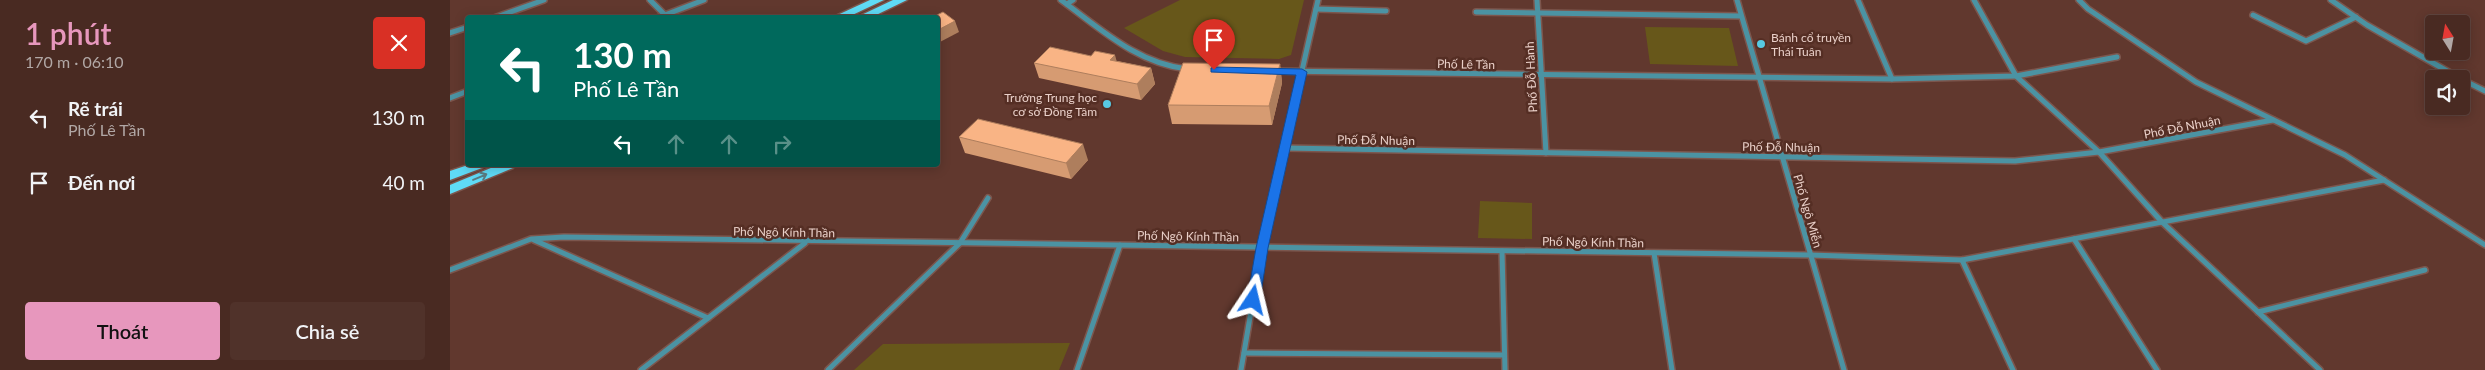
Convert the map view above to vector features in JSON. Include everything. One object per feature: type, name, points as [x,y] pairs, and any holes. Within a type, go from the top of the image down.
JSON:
[{"type":"main road","points":[[843,15],[879,0]]},
{"type":"main road","points":[[867,15],[902,0]]},
{"type":"main road","points":[[450,176],[473,167]]},
{"type":"main road","points":[[450,190],[504,167]]},
{"type":"street","points":[[502,15],[544,0]]},
{"type":"street","points":[[650,0],[665,15],[704,0]]},
{"type":"street","points":[[1061,0],[1141,58],[1159,65],[1198,70]]},
{"type":"street","points":[[1066,4],[1073,0]]},
{"type":"street","points":[[1241,370],[1262,248],[1318,0]]},
{"type":"street","name":"Phố Đỗ Hành","points":[[1537,0],[1546,153]]},
{"type":"street","name":"Phố Ngô Miễn","points":[[1737,0],[1844,370]]},
{"type":"street","points":[[1858,0],[1892,79]]},
{"type":"street","points":[[1974,0],[2016,76],[2099,152],[2162,222],[2320,370]]},
{"type":"street","points":[[2079,0],[2088,9],[2196,82],[2345,155],[2485,245]]},
{"type":"street","points":[[2331,0],[2446,70]]},
{"type":"street","points":[[1316,9],[1386,10]]},
{"type":"street","points":[[1476,12],[1741,16]]},
{"type":"street","points":[[2253,15],[2306,41],[2356,17]]},
{"type":"street","points":[[450,33],[465,28]]},
{"type":"street","name":"Phố Lê Tần","points":[[1273,71],[1892,79],[2016,76],[2117,57]]},
{"type":"street","points":[[2470,84],[2485,91]]},
{"type":"street","points":[[450,98],[465,92]]},
{"type":"street","name":"Phố Đỗ Nhuận","points":[[1284,148],[2015,161],[2099,152],[2274,120]]},
{"type":"street","name":"Phố Ngô Kính Thần","points":[[450,270],[531,239],[564,237],[1654,253],[1962,260],[2384,180]]},
{"type":"street","points":[[828,370],[960,243],[988,198]]},
{"type":"street","points":[[531,239],[708,318]]},
{"type":"street","points":[[2074,239],[2157,370]]},
{"type":"street","points":[[641,370],[806,242]]},
{"type":"street","points":[[1077,370],[1120,245]]},
{"type":"street","points":[[1502,251],[1504,370]]},
{"type":"street","points":[[1654,253],[1672,370]]},
{"type":"street","points":[[1962,260],[2013,370]]},
{"type":"street","points":[[2258,312],[2425,270]]},
{"type":"street","points":[[1244,353],[1504,355]]},
{"type":"shaded area","points":[[1180,0],[1304,0],[1291,55],[1279,59],[1185,57],[1163,51],[1124,28]]},
{"type":"shaded area","points":[[1645,27],[1729,28],[1738,66],[1650,64]]},
{"type":"shaded area","points":[[1480,201],[1532,203],[1532,239],[1478,238]]},
{"type":"shaded area","points":[[1070,343],[1059,370],[854,370],[883,344]]},
{"type":"building","points":[[943,12],[955,21],[940,29],[940,15],[937,15]]},
{"type":"building","points":[[1050,47],[1091,56],[1095,51],[1115,55],[1110,60],[1151,68],[1137,84],[1034,63]]},
{"type":"building","points":[[1183,63],[1280,64],[1269,106],[1168,105]]},
{"type":"building","points":[[978,119],[1083,144],[1066,163],[959,137]]},
{"type":"place","name":"Bánh cổ truyền Thái Tuân","points":[[1761,44]]},
{"type":"place","name":"Trường Trung học cơ sở Đồng Tâm","points":[[1107,104]]},
{"type":"route","points":[[1214,70],[1302,72],[1262,248],[1253,300]]}]
